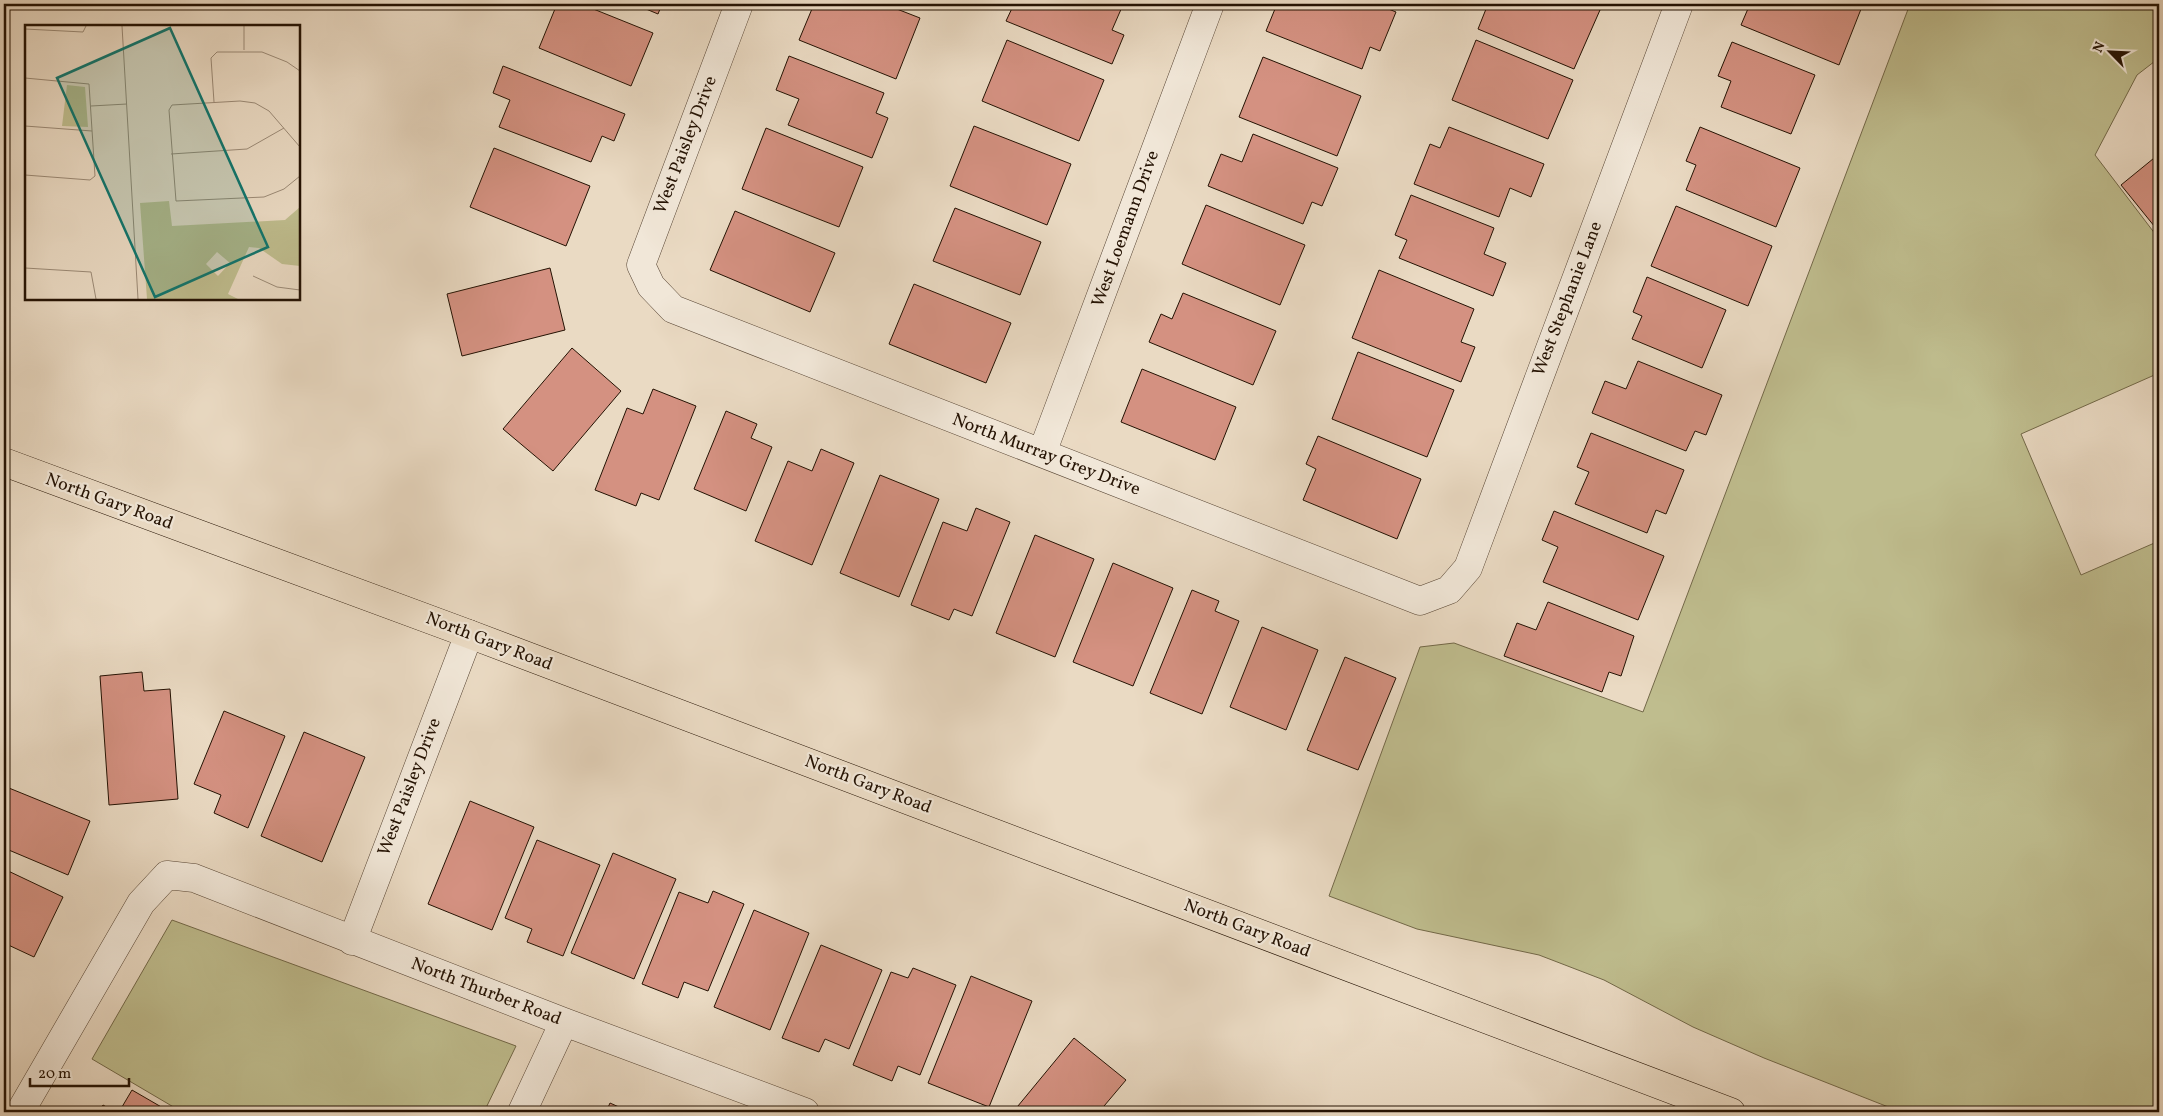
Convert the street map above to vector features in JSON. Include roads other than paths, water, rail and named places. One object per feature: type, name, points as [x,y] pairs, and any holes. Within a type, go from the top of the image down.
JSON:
[{"type":"main road","name":"North Gary Road","points":[[4,462],[469,634],[1731,1112]]},
{"type":"street","name":"West Paisley Drive","points":[[651,286],[641,265],[739,4]]},
{"type":"street","name":"West Loemann Drive","points":[[1042,453],[1210,4]]},
{"type":"street","name":"West Stephanie Lane","points":[[1449,590],[1468,568],[1679,4]]},
{"type":"street","name":"North Murray Grey Drive","points":[[651,286],[673,309],[1420,601],[1449,590]]},
{"type":"street","name":"West Paisley Drive","points":[[352,941],[469,634]]},
{"type":"street","name":"North Thurber Road","points":[[20,1112],[141,903],[167,875],[194,878],[352,941],[805,1112]]},
{"type":"street","points":[[522,1112],[564,1022]]}]
